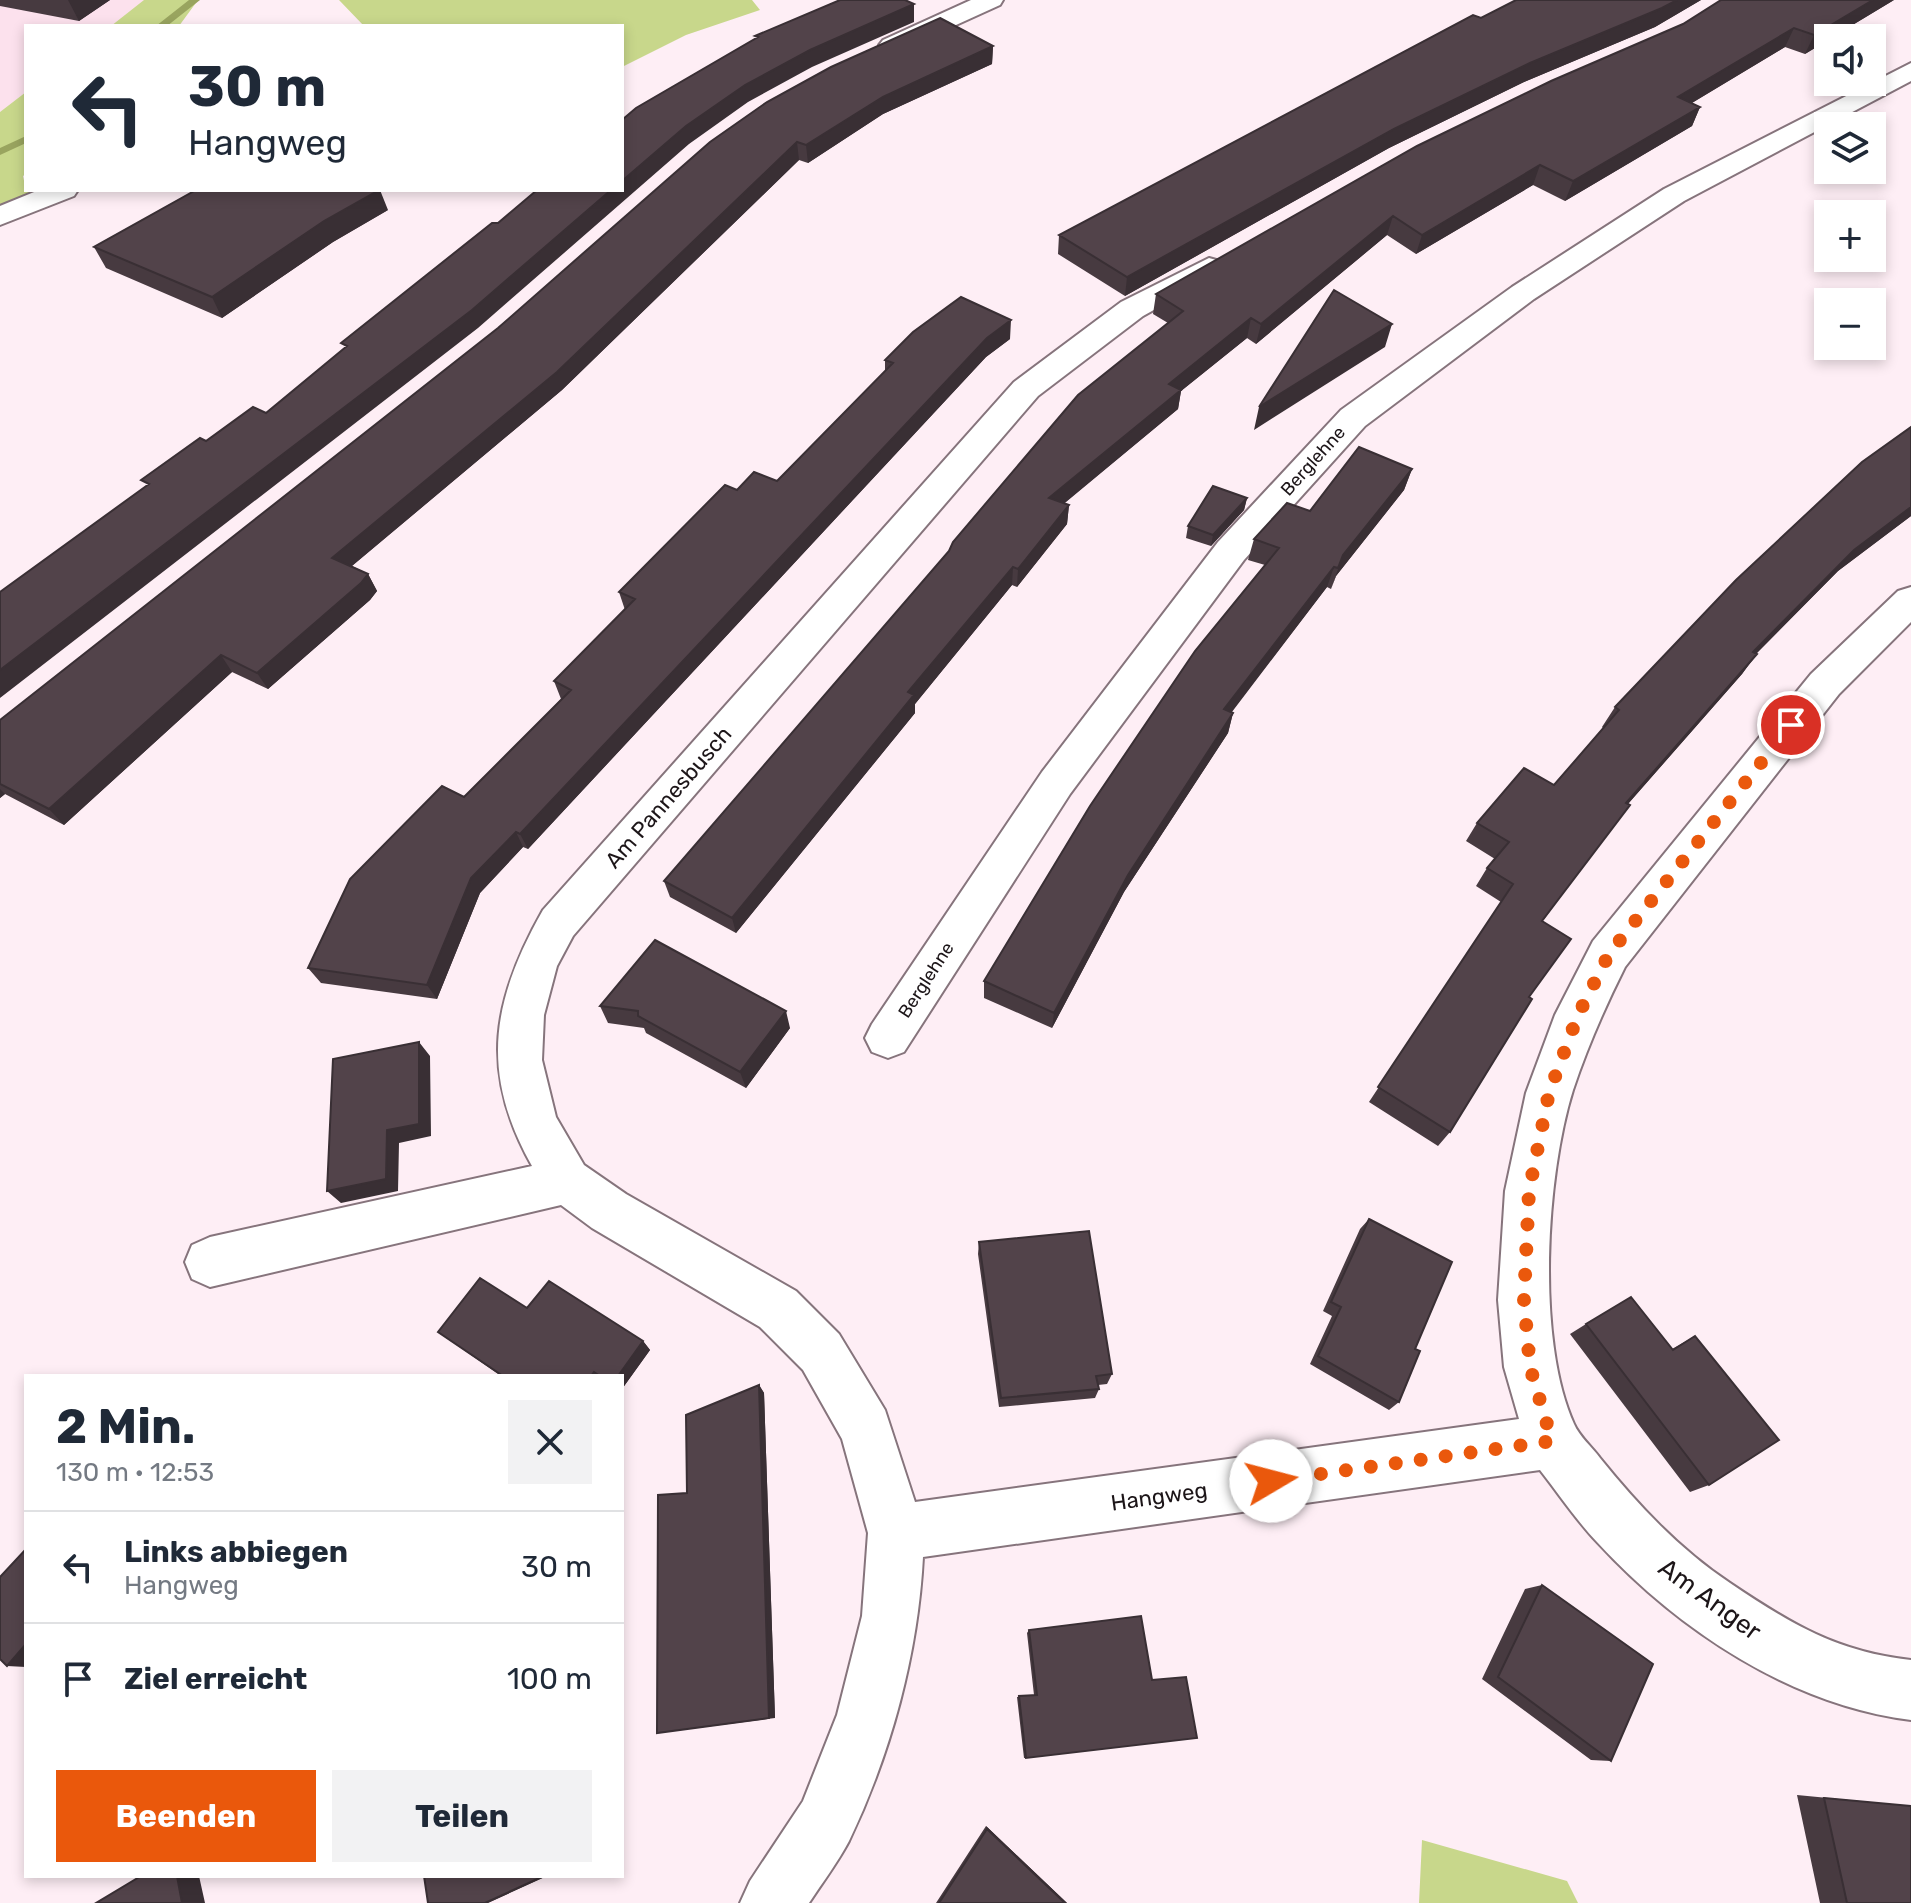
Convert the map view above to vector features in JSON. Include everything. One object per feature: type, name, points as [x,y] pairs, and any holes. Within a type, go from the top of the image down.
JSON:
[{"type":"street","points":[[865,57],[991,0]]},
{"type":"street","name":"Berglehne","points":[[888,1038],[1056,783],[1231,551],[1353,418],[1523,293],[1674,195],[1911,71]]},
{"type":"street","points":[[0,216],[59,192]]},
{"type":"street","name":"Am Pannesbusch","points":[[772,1903],[826,1821],[867,1715],[891,1616],[896,1533],[866,1429],[821,1352],[778,1309],[609,1211],[567,1181],[534,1124],[519,1060],[521,1015],[536,963],[558,923],[1026,389],[1132,309],[1242,248]]},
{"type":"street","points":[[1552,1441],[1530,1367],[1524,1300],[1529,1191],[1549,1093],[1578,1015],[1609,954],[1757,767],[1825,684],[1911,600]]},
{"type":"street","points":[[210,1262],[567,1181]]},
{"type":"street","name":"Hangweg","points":[[896,1533],[1552,1441]]},
{"type":"street","name":"Am Anger","points":[[1552,1441],[1615,1521],[1678,1582],[1776,1648],[1870,1685],[1911,1690]]},
{"type":"shaded area","points":[[0,0],[145,0],[115,24],[24,24],[24,94],[0,112]]},
{"type":"green space","points":[[144,0],[198,0],[180,24],[114,24]]},
{"type":"green space","points":[[339,0],[752,0],[760,10],[686,35],[624,66],[624,24],[362,24]]},
{"type":"green space","points":[[24,94],[24,192],[31,192],[30,196],[0,208],[0,112]]},
{"type":"green space","points":[[1422,1840],[1567,1881],[1578,1903],[1419,1903]]},
{"type":"building","points":[[840,0],[905,0],[914,4],[810,50],[745,85],[686,126],[624,179],[624,118],[636,108],[758,37],[755,36]]},
{"type":"building","points":[[1516,0],[1677,0],[1530,63],[1394,129],[1127,277],[1059,235],[1473,15],[1481,18]]},
{"type":"building","points":[[1721,0],[1873,0],[1833,24],[1814,24],[1814,35],[1794,28],[1678,97],[1700,107],[1573,181],[1540,165],[1422,235],[1393,216],[1261,324],[1251,318],[1169,384],[1181,390],[1049,498],[1069,505],[1018,569],[1013,567],[908,692],[914,695],[732,918],[664,881],[949,551],[953,542],[1078,395],[1183,311],[1156,294],[1417,146],[1551,81],[1683,24]]},
{"type":"building","points":[[940,18],[993,46],[883,97],[806,145],[797,142],[557,372],[332,558],[368,574],[257,673],[221,655],[49,809],[0,784],[0,720],[498,328],[710,142],[767,102],[831,67]]},
{"type":"building","points":[[192,192],[375,192],[324,221],[212,297],[94,247]]},
{"type":"building","points":[[535,192],[609,192],[472,310],[0,670],[0,592],[149,484],[141,480],[200,438],[206,441],[253,407],[266,413],[347,346],[341,343],[492,223],[498,223]]},
{"type":"building","points":[[1334,290],[1392,324],[1259,407]]},
{"type":"building","points":[[961,297],[1011,320],[987,338],[520,834],[516,832],[471,878],[427,985],[308,968],[350,879],[442,786],[464,797],[571,690],[554,681],[635,599],[619,592],[725,485],[737,490],[754,472],[777,481],[893,363],[885,360],[913,332]]},
{"type":"building","points":[[1911,427],[1911,507],[1854,550],[1753,652],[1757,654],[1626,803],[1630,805],[1542,921],[1571,939],[1529,997],[1532,999],[1450,1132],[1378,1087],[1513,884],[1487,868],[1509,842],[1477,823],[1524,768],[1554,785],[1619,710],[1615,707],[1736,580],[1862,462]]},
{"type":"building","points":[[1359,447],[1412,469],[1343,555],[1338,568],[1334,567],[1224,709],[1233,713],[1128,875],[1054,1013],[984,981],[1090,806],[1195,651],[1279,548],[1254,539],[1287,503],[1310,511]]},
{"type":"building","points":[[1213,486],[1247,498],[1213,535],[1188,526]]},
{"type":"building","points":[[655,940],[786,1011],[740,1072],[638,1016],[638,1011],[600,1006]]},
{"type":"building","points":[[419,1042],[419,1124],[387,1130],[386,1179],[327,1191],[333,1059]]},
{"type":"building","points":[[1369,1219],[1452,1262],[1415,1349],[1420,1351],[1399,1402],[1318,1356],[1341,1307],[1331,1302]]},
{"type":"building","points":[[1089,1231],[1112,1374],[1096,1376],[1099,1389],[1001,1398],[979,1242]]},
{"type":"building","points":[[480,1278],[527,1308],[549,1281],[643,1341],[619,1374],[500,1374],[438,1332]]},
{"type":"building","points":[[1631,1297],[1673,1350],[1695,1336],[1779,1440],[1709,1485],[1586,1324]]},
{"type":"building","points":[[759,1385],[769,1718],[657,1733],[658,1495],[687,1493],[686,1415]]},
{"type":"building","points":[[24,1551],[24,1646],[7,1666],[0,1659],[0,1577]]},
{"type":"building","points":[[1542,1585],[1653,1664],[1611,1761],[1498,1677]]},
{"type":"building","points":[[1141,1616],[1152,1680],[1186,1677],[1197,1738],[1026,1758],[1019,1696],[1037,1695],[1029,1630]]},
{"type":"building","points":[[1824,1798],[1911,1806],[1911,1903],[1847,1903]]},
{"type":"building","points":[[987,1829],[1065,1903],[939,1903]]},
{"type":"building","points":[[138,1878],[177,1878],[182,1903],[96,1903]]},
{"type":"building","points":[[424,1878],[540,1878],[485,1903],[428,1903]]},
{"type":"waterway","points":[[164,24],[195,0]]},
{"type":"waterway","points":[[0,152],[24,140]]},
{"type":"route","points":[[1271,1481],[1552,1441],[1530,1367],[1524,1300],[1529,1191],[1549,1093],[1578,1015],[1609,954],[1791,725]]}]
